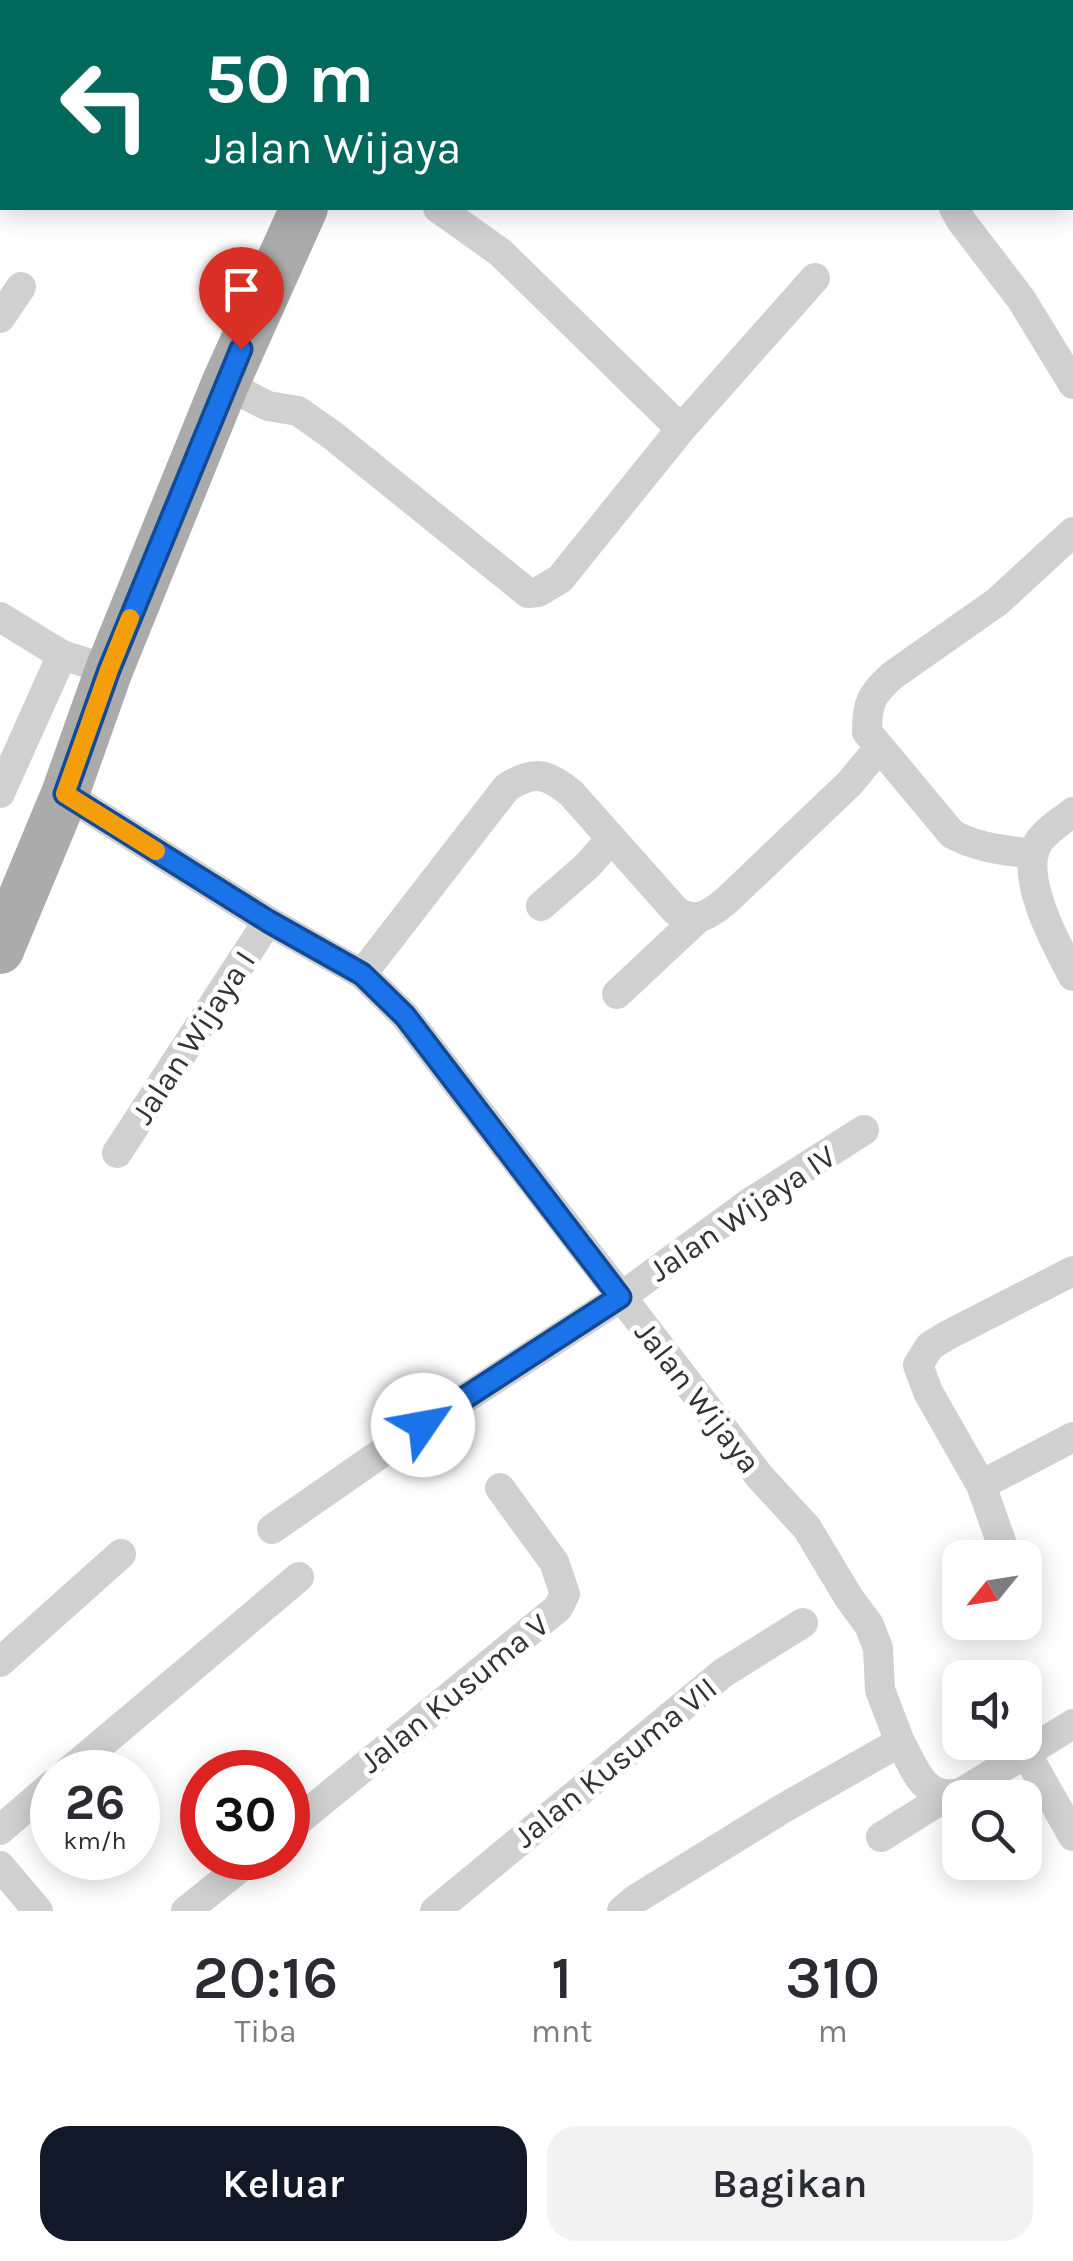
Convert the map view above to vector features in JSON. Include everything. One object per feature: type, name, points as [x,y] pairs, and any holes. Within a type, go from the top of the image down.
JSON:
[{"type":"main road","points":[[0,950],[226,384],[303,210]]},
{"type":"street","points":[[441,210],[500,253],[681,428]]},
{"type":"street","points":[[955,210],[1021,298],[1073,384]]},
{"type":"street","points":[[226,384],[268,406],[298,411],[528,592],[538,592],[560,580],[681,428],[814,278]]},
{"type":"street","points":[[0,318],[21,288]]},
{"type":"street","points":[[1034,854],[987,848],[952,834],[867,732],[866,719],[868,703],[880,686],[997,602],[1073,532]]},
{"type":"street","points":[[0,617],[62,655],[109,670]]},
{"type":"street","points":[[4,775],[62,655]]},
{"type":"street","points":[[362,974],[507,787],[518,780],[543,775],[556,781],[676,911],[687,918],[697,918],[710,914],[726,900],[849,784],[879,748]]},
{"type":"street","name":"Jalan Wijaya","points":[[65,794],[268,921],[362,974],[405,1016],[760,1477],[807,1528],[869,1625],[878,1648],[880,1690],[900,1742],[922,1781],[942,1795]]},
{"type":"street","points":[[1073,812],[1038,843],[1031,863],[1053,940],[1073,976]]},
{"type":"street","points":[[541,906],[611,839]]},
{"type":"street","points":[[617,994],[697,918]]},
{"type":"street","name":"Jalan Wijaya I","points":[[118,1153],[268,921]]},
{"type":"street","name":"Jalan Wijaya IV","points":[[272,1529],[620,1297],[748,1204],[864,1130]]},
{"type":"street","points":[[1000,1540],[981,1486],[928,1392],[919,1372],[919,1360],[930,1346],[948,1335],[1073,1271]]},
{"type":"street","points":[[981,1486],[1073,1436]]},
{"type":"street","name":"Jalan Kusuma V","points":[[310,1811],[558,1608],[565,1594],[554,1562],[500,1488]]},
{"type":"street","points":[[0,1662],[122,1554]]},
{"type":"street","points":[[94,1750],[300,1577]]},
{"type":"street","name":"Jalan Kusuma VII","points":[[434,1911],[723,1673],[803,1623]]},
{"type":"street","points":[[1042,1742],[1073,1724]]},
{"type":"street","points":[[622,1911],[782,1809],[900,1742]]},
{"type":"street","points":[[982,1780],[1013,1760]]},
{"type":"street","points":[[1030,1760],[1073,1836]]},
{"type":"street","points":[[881,1837],[942,1799]]},
{"type":"street","points":[[0,1830],[30,1805]]},
{"type":"street","points":[[0,1866],[38,1911]]},
{"type":"street","points":[[186,1911],[225,1880]]},
{"type":"slow traffic","points":[[130,618],[65,794],[156,851]]},
{"type":"route","points":[[241,349],[109,670],[65,794],[268,921],[362,974],[405,1016],[620,1297],[423,1425]]}]
